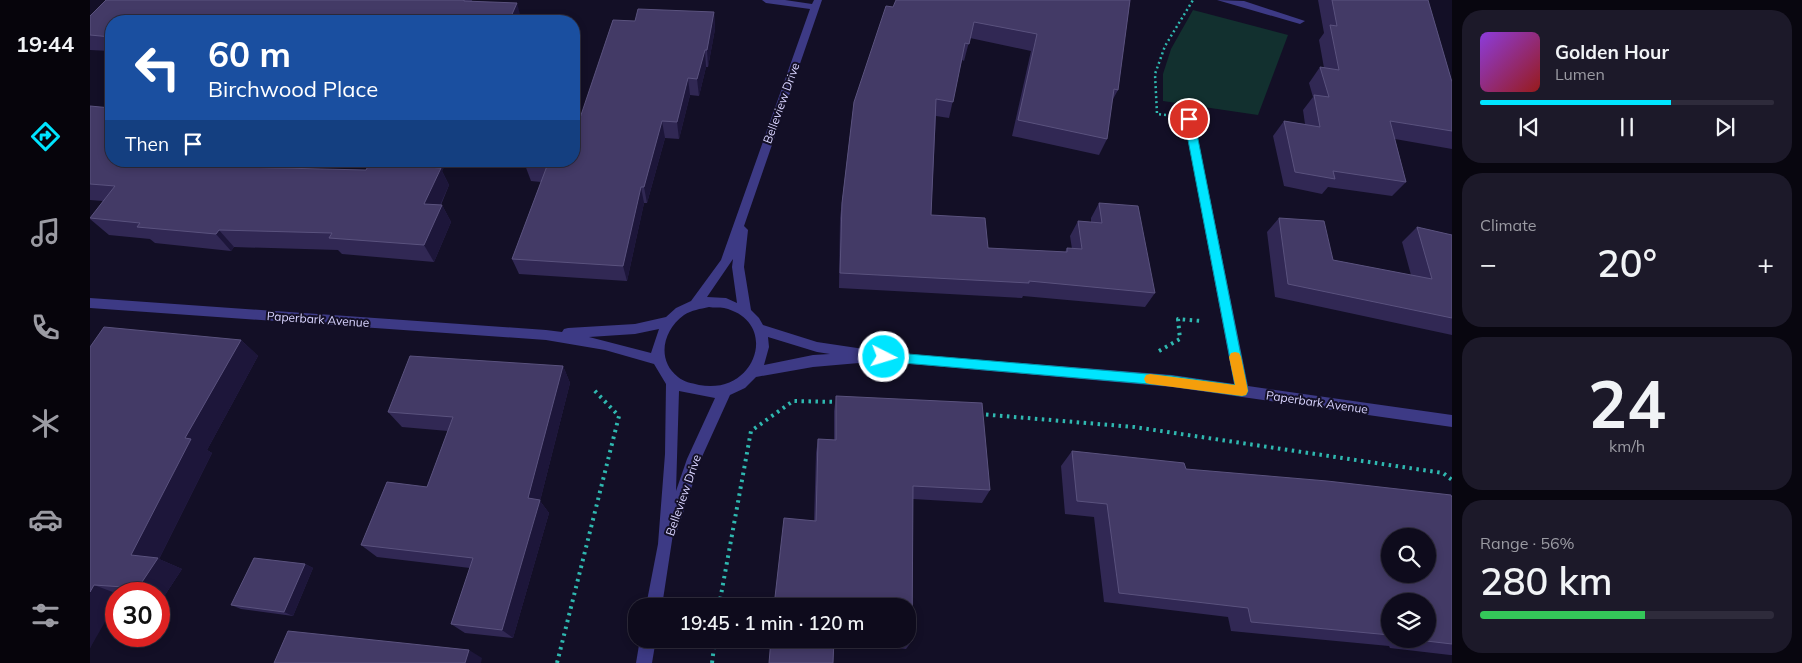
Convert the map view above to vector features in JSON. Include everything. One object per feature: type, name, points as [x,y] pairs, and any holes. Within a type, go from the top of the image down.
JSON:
[{"type":"street","points":[[766,0],[817,4]]},
{"type":"street","points":[[1221,0],[1244,2],[1300,21]]},
{"type":"street","name":"Belleview Drive","points":[[694,305],[726,262],[744,205],[817,4]]},
{"type":"street","points":[[1189,119],[1242,391]]},
{"type":"street","name":"Belleview Drive","points":[[744,205],[738,267],[745,312]]},
{"type":"street","points":[[709,302],[728,304],[745,312],[760,329],[764,341],[761,361],[744,382],[725,391],[712,393],[684,388],[673,382],[658,360],[656,350],[668,322],[682,310],[694,305],[709,302]]},
{"type":"street","name":"Paperbark Avenue","points":[[90,304],[546,334],[605,345],[658,360]]},
{"type":"street","name":"Paperbark Avenue","points":[[546,334],[635,329],[668,322]]},
{"type":"street","name":"Paperbark Avenue","points":[[760,329],[817,346],[884,357],[1172,381],[1452,421]]},
{"type":"street","name":"Paperbark Avenue","points":[[754,372],[813,361],[884,357]]},
{"type":"street","name":"Belleview Drive","points":[[655,598],[665,544],[672,454],[673,382]]},
{"type":"street","name":"Belleview Drive","points":[[665,544],[694,459],[725,391]]},
{"type":"street","points":[[644,663],[646,648]]},
{"type":"path","points":[[1189,119],[1156,114],[1155,74],[1165,46],[1193,0]]},
{"type":"path","points":[[557,663],[619,416],[593,389]]},
{"type":"path","points":[[720,598],[751,431],[794,401],[841,403]]},
{"type":"path","points":[[978,414],[1134,427],[1443,473],[1452,480]]},
{"type":"path","points":[[712,663],[714,648]]},
{"type":"green space","points":[[1193,10],[1288,35],[1258,115],[1163,101],[1163,74],[1171,49]]},
{"type":"building","points":[[106,0],[464,0],[517,3],[512,15],[105,15],[105,36],[90,35],[90,16]]},
{"type":"building","points":[[896,0],[1130,0],[1118,90],[1114,89],[1107,139],[1018,120],[1037,34],[974,22],[969,44],[965,43],[953,102],[936,99],[931,215],[985,218],[988,248],[1067,252],[1067,248],[1082,249],[1078,221],[1102,223],[1099,203],[1138,206],[1155,293],[1029,281],[1029,283],[840,273],[842,203],[854,102],[886,6],[893,7]]},
{"type":"building","points":[[1332,0],[1428,0],[1452,82],[1452,131],[1390,121],[1406,182],[1333,171],[1335,179],[1295,172],[1284,121],[1320,127],[1314,95],[1329,97],[1320,67],[1339,70],[1330,25],[1337,26]]},
{"type":"building","points":[[638,9],[714,12],[707,50],[705,50],[697,79],[688,78],[677,122],[662,121],[644,187],[641,187],[623,266],[512,259],[547,167],[580,167],[580,118],[613,20],[635,21]]},
{"type":"building","points":[[90,106],[105,107],[105,167],[237,167],[366,170],[368,167],[441,168],[424,204],[442,205],[424,245],[329,238],[332,233],[219,230],[216,234],[137,227],[140,223],[90,218],[115,186],[90,184]]},
{"type":"building","points":[[1279,218],[1324,221],[1333,260],[1432,279],[1417,227],[1452,235],[1452,318],[1288,284]]},
{"type":"building","points":[[104,327],[241,340],[185,438],[191,439],[131,555],[158,558],[142,582],[105,582],[105,586],[94,585],[90,592],[90,347]]},
{"type":"building","points":[[410,356],[563,366],[528,498],[540,500],[502,630],[451,624],[473,558],[361,545],[387,482],[427,487],[453,417],[388,412]]},
{"type":"building","points":[[836,396],[982,403],[990,490],[913,486],[912,598],[775,598],[784,518],[816,521],[818,439],[836,440]]},
{"type":"building","points":[[1072,451],[1184,463],[1186,469],[1327,481],[1451,495],[1452,644],[1436,642],[1436,593],[1381,593],[1381,634],[1251,622],[1248,608],[1119,593],[1107,504],[1077,501]]},
{"type":"building","points":[[254,558],[305,564],[284,612],[231,605]]},
{"type":"building","points":[[288,631],[469,650],[465,663],[274,663]]},
{"type":"building","points":[[770,648],[834,648],[833,663],[769,663]]},
{"type":"slow traffic","points":[[1150,379],[1242,391],[1235,357]]},
{"type":"route","points":[[884,357],[1172,381],[1242,391],[1189,119]]}]
